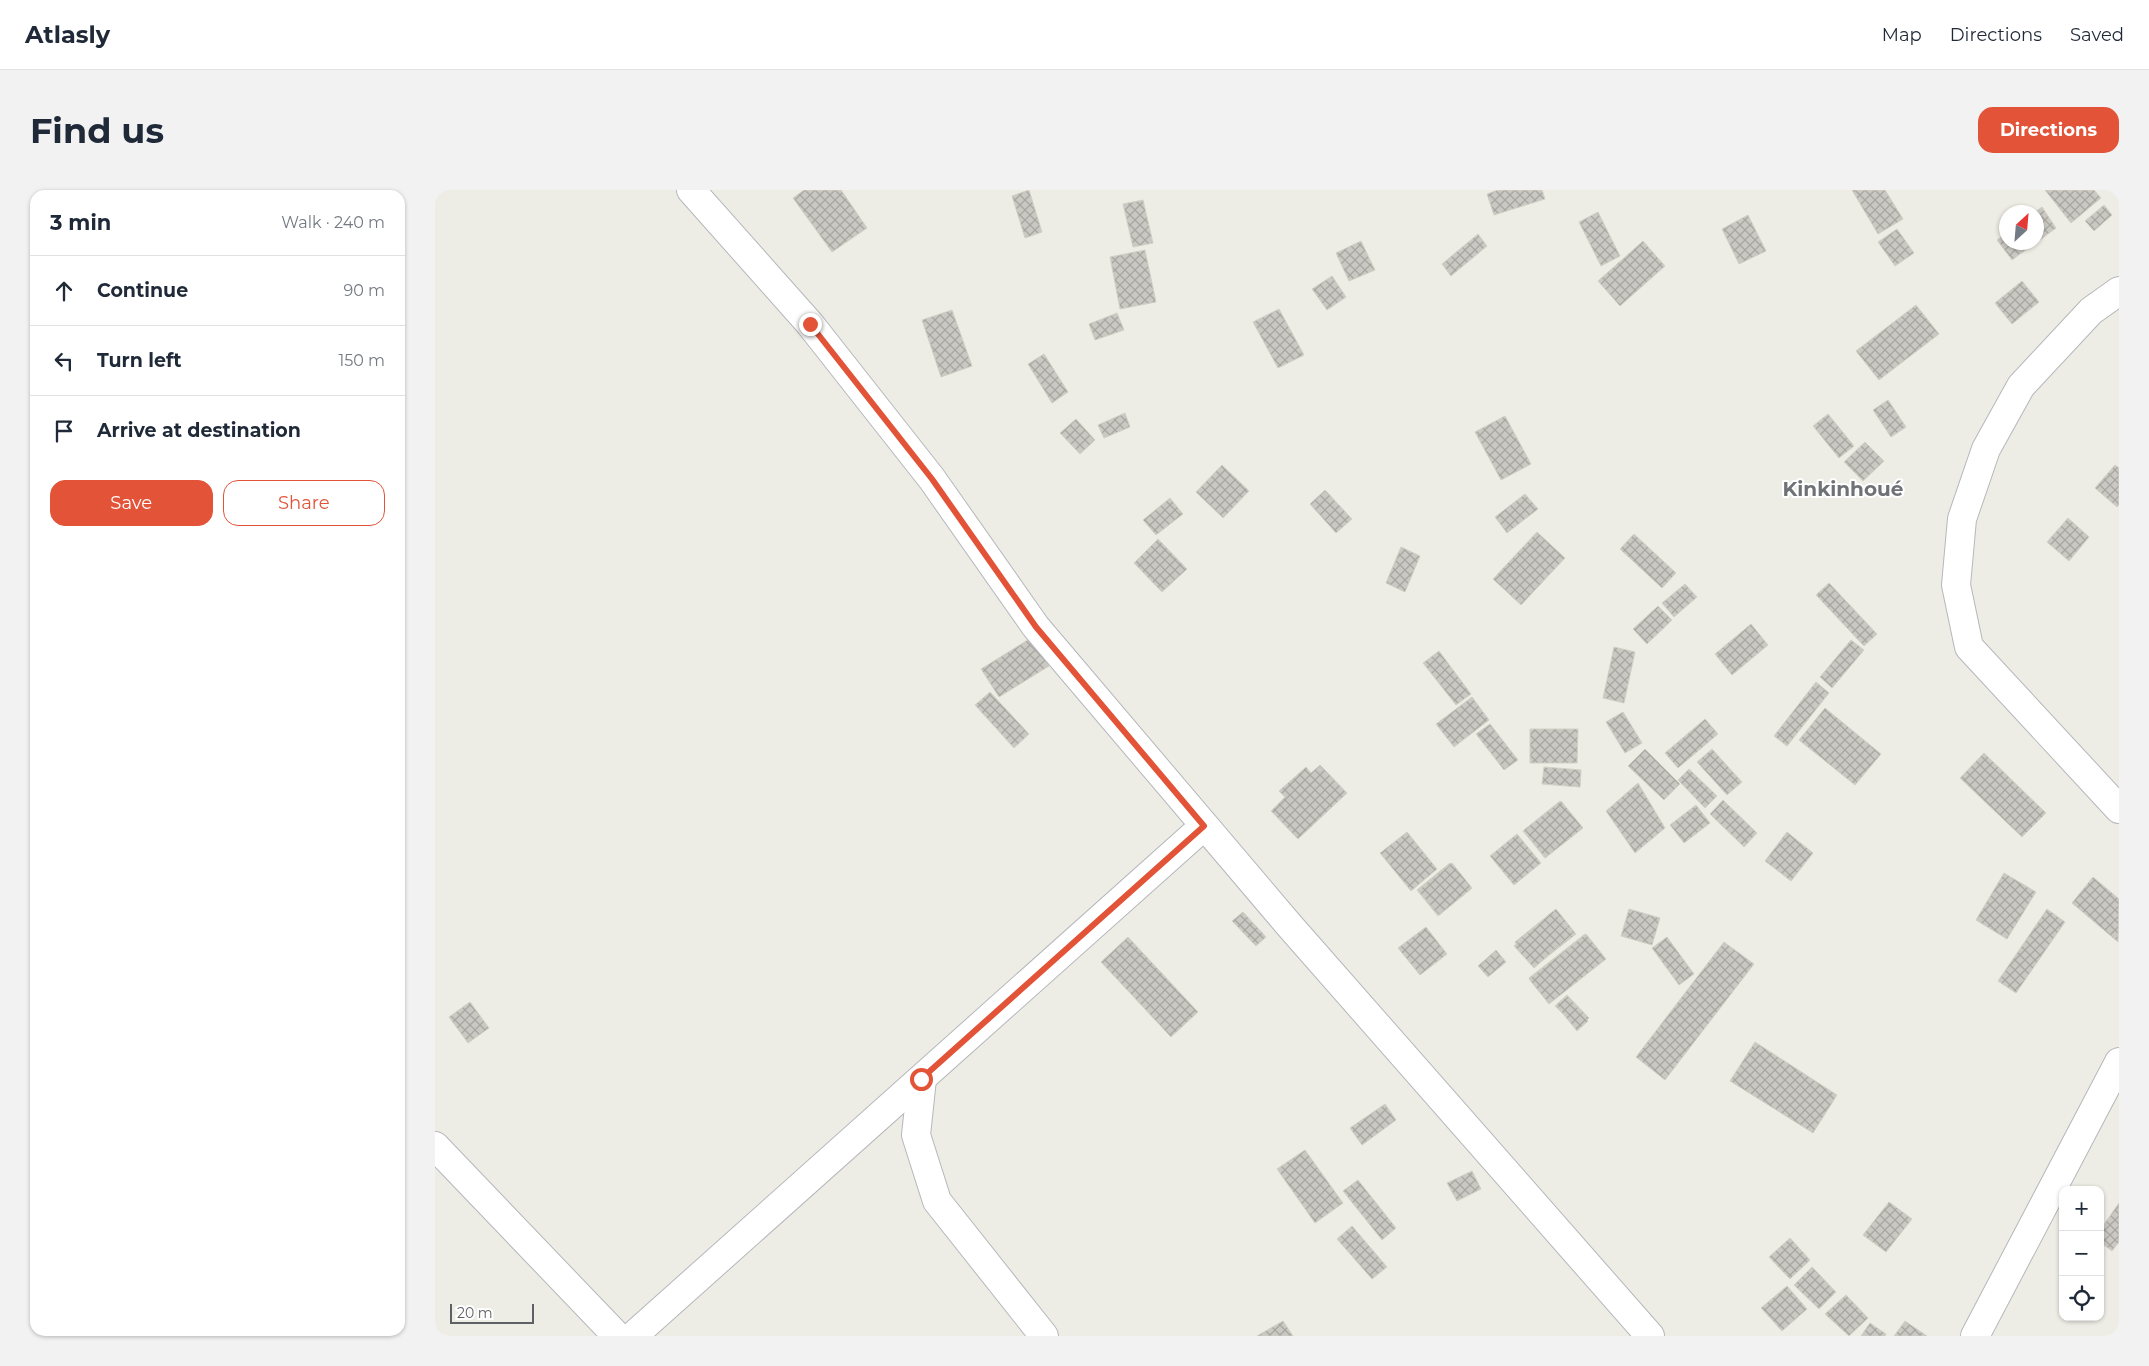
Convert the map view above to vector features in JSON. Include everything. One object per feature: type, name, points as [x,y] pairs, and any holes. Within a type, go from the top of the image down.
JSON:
[{"type":"street","points":[[691,190],[810,324],[932,479],[1036,627],[1295,933],[1650,1336]]},
{"type":"street","points":[[2119,291],[2091,311],[2021,386],[1990,441],[1962,519],[1956,584],[1969,647],[2119,809]]},
{"type":"street","points":[[633,1336],[1204,826]]},
{"type":"street","points":[[1975,1336],[2119,1062]]},
{"type":"street","points":[[921,1079],[916,1135],[937,1201],[1044,1336]]},
{"type":"street","points":[[435,1146],[617,1336]]},
{"type":"building","points":[[804,190],[841,190],[867,228],[832,252],[793,198]]},
{"type":"building","points":[[1029,190],[1042,232],[1025,238],[1012,196]]},
{"type":"building","points":[[1498,190],[1542,190],[1545,199],[1494,215],[1487,194]]},
{"type":"building","points":[[1852,190],[1885,190],[1903,219],[1878,234]]},
{"type":"building","points":[[2045,190],[2094,190],[2101,198],[2071,223]]},
{"type":"building","points":[[1143,200],[1153,243],[1133,247],[1123,204]]},
{"type":"building","points":[[2104,205],[2112,215],[2094,231],[2085,221]]},
{"type":"building","points":[[2044,210],[2056,228],[2044,237]]},
{"type":"building","points":[[1598,212],[1620,256],[1601,266],[1579,222]]},
{"type":"building","points":[[1748,215],[1766,251],[1739,264],[1722,229]]},
{"type":"building","points":[[1897,229],[1914,253],[1895,266],[1878,242]]},
{"type":"building","points":[[1478,234],[1487,246],[1451,276],[1442,264]]},
{"type":"building","points":[[1361,241],[1375,270],[1349,281],[1336,253]]},
{"type":"building","points":[[1643,241],[1665,266],[1620,306],[1598,281]]},
{"type":"building","points":[[1145,250],[1156,302],[1120,309],[1110,257]]},
{"type":"building","points":[[2004,250],[2025,250],[2012,260]]},
{"type":"building","points":[[1332,276],[1346,297],[1327,310],[1312,289]]},
{"type":"building","points":[[2022,281],[2039,302],[2012,324],[1995,303]]},
{"type":"building","points":[[1916,305],[1939,334],[1879,380],[1856,351]]},
{"type":"building","points":[[1279,309],[1304,355],[1278,368],[1253,322]]},
{"type":"building","points":[[952,310],[972,366],[941,377],[922,320]]},
{"type":"building","points":[[1117,313],[1124,330],[1095,340],[1089,324]]},
{"type":"building","points":[[1044,354],[1068,392],[1052,403],[1028,364]]},
{"type":"building","points":[[1888,400],[1906,427],[1891,437],[1873,410]]},
{"type":"building","points":[[1125,413],[1130,427],[1104,438],[1098,425]]},
{"type":"building","points":[[1828,414],[1854,446],[1839,458],[1813,426]]},
{"type":"building","points":[[1505,416],[1531,464],[1501,480],[1475,432]]},
{"type":"building","points":[[1076,419],[1095,440],[1080,454],[1060,433]]},
{"type":"building","points":[[1865,442],[1884,461],[1863,481],[1844,462]]},
{"type":"building","points":[[1222,465],[1249,491],[1223,518],[1196,492]]},
{"type":"building","points":[[2115,465],[2119,468],[2119,505],[2117,507],[2095,488]]},
{"type":"building","points":[[1325,490],[1352,519],[1336,533],[1310,504]]},
{"type":"building","points":[[1525,494],[1538,509],[1507,533],[1495,517]]},
{"type":"building","points":[[1170,498],[1183,514],[1156,535],[1143,520]]},
{"type":"building","points":[[2068,518],[2089,537],[2069,561],[2047,542]]},
{"type":"building","points":[[1537,532],[1565,558],[1521,605],[1493,579]]},
{"type":"building","points":[[1634,534],[1676,573],[1662,588],[1620,549]]},
{"type":"building","points":[[1158,539],[1187,569],[1162,592],[1134,563]]},
{"type":"building","points":[[1401,547],[1420,556],[1405,592],[1386,583]]},
{"type":"building","points":[[1829,583],[1877,634],[1864,646],[1816,595]]},
{"type":"building","points":[[1685,584],[1697,597],[1674,617],[1662,603]]},
{"type":"building","points":[[1658,606],[1672,620],[1647,644],[1633,629]]},
{"type":"building","points":[[1751,624],[1768,645],[1732,675],[1715,654]]},
{"type":"building","points":[[1031,638],[1049,666],[999,697],[981,669]]},
{"type":"building","points":[[1851,640],[1864,650],[1832,688],[1820,677]]},
{"type":"building","points":[[1614,647],[1635,652],[1624,703],[1603,698]]},
{"type":"building","points":[[1439,651],[1471,694],[1456,705],[1423,663]]},
{"type":"building","points":[[1816,682],[1829,693],[1787,746],[1774,736]]},
{"type":"building","points":[[990,692],[1029,734],[1014,748],[975,705]]},
{"type":"building","points":[[1472,697],[1489,720],[1454,747],[1436,724]]},
{"type":"building","points":[[1825,708],[1881,754],[1855,785],[1799,740]]},
{"type":"building","points":[[1623,712],[1642,743],[1625,753],[1606,722]]},
{"type":"building","points":[[1705,719],[1718,734],[1678,768],[1665,753]]},
{"type":"building","points":[[1490,724],[1518,760],[1504,770],[1476,734]]},
{"type":"building","points":[[1530,729],[1578,729],[1577,763],[1530,763]]},
{"type":"building","points":[[1645,749],[1680,784],[1664,800],[1628,766]]},
{"type":"building","points":[[1712,749],[1742,782],[1727,795],[1697,762]]},
{"type":"building","points":[[1984,753],[2046,813],[2022,837],[1960,778]]},
{"type":"building","points":[[1320,765],[1347,793],[1298,839],[1271,811],[1285,797],[1279,791],[1306,767],[1311,773]]},
{"type":"building","points":[[1544,767],[1581,770],[1580,787],[1542,784]]},
{"type":"building","points":[[1689,769],[1717,796],[1705,808],[1678,780]]},
{"type":"building","points":[[1638,783],[1665,828],[1635,853],[1606,811]]},
{"type":"building","points":[[1723,800],[1757,833],[1744,847],[1710,814]]},
{"type":"building","points":[[1560,801],[1582,828],[1545,858],[1523,831]]},
{"type":"building","points":[[1561,801],[1583,828],[1545,858],[1524,830]]},
{"type":"building","points":[[1696,805],[1710,823],[1684,843],[1670,825]]},
{"type":"building","points":[[1407,832],[1437,869],[1411,891],[1380,853]]},
{"type":"building","points":[[1787,832],[1813,853],[1791,881],[1765,861]]},
{"type":"building","points":[[1517,834],[1541,863],[1514,885],[1490,856]]},
{"type":"building","points":[[1450,863],[1471,889],[1438,916],[1417,890]]},
{"type":"building","points":[[1452,863],[1472,888],[1439,915],[1418,891]]},
{"type":"building","points":[[2004,873],[2036,892],[2007,939],[1976,920]]},
{"type":"building","points":[[2093,877],[2119,899],[2118,942],[2072,903]]},
{"type":"building","points":[[1556,909],[1576,934],[1534,967],[1515,942]]},
{"type":"building","points":[[1629,909],[1660,918],[1652,945],[1621,936]]},
{"type":"building","points":[[2047,909],[2065,922],[2016,993],[1998,981]]},
{"type":"building","points":[[1553,911],[1573,934],[1534,968],[1514,946]]},
{"type":"building","points":[[1243,912],[1266,937],[1256,946],[1232,921]]},
{"type":"building","points":[[1426,927],[1447,954],[1420,975],[1398,948]]},
{"type":"building","points":[[1585,934],[1604,958],[1548,1002],[1529,978]]},
{"type":"building","points":[[1586,934],[1606,959],[1549,1004],[1529,979]]},
{"type":"building","points":[[1128,937],[1198,1012],[1171,1037],[1101,962]]},
{"type":"building","points":[[1667,937],[1694,974],[1679,985],[1652,948]]},
{"type":"building","points":[[1724,942],[1754,964],[1665,1080],[1636,1057]]},
{"type":"building","points":[[1496,950],[1506,962],[1488,977],[1478,966]]},
{"type":"building","points":[[1567,995],[1589,1018],[1578,1029],[1555,1006]]},
{"type":"building","points":[[1568,996],[1588,1021],[1577,1031],[1556,1005]]},
{"type":"building","points":[[470,1002],[489,1028],[468,1043],[449,1017]]},
{"type":"building","points":[[1755,1042],[1837,1095],[1813,1133],[1730,1081]]},
{"type":"building","points":[[1385,1104],[1396,1120],[1362,1145],[1350,1128]]},
{"type":"building","points":[[1305,1150],[1343,1203],[1315,1223],[1277,1169]]},
{"type":"building","points":[[1472,1171],[1481,1189],[1457,1201],[1447,1183]]},
{"type":"building","points":[[1358,1180],[1396,1228],[1382,1240],[1343,1191]]},
{"type":"building","points":[[1889,1202],[1912,1219],[1886,1252],[1863,1235]]},
{"type":"building","points":[[2119,1203],[2119,1242],[2112,1251],[2104,1245],[2104,1224]]},
{"type":"building","points":[[1352,1226],[1387,1267],[1372,1279],[1337,1239]]},
{"type":"building","points":[[1790,1238],[1810,1260],[1790,1279],[1769,1257]]},
{"type":"building","points":[[1812,1267],[1836,1292],[1819,1309],[1794,1285]]},
{"type":"building","points":[[1787,1286],[1807,1309],[1782,1331],[1761,1308]]},
{"type":"building","points":[[1846,1295],[1868,1318],[1849,1336],[1825,1314]]},
{"type":"building","points":[[1283,1321],[1293,1336],[1257,1336]]},
{"type":"building","points":[[1905,1321],[1927,1336],[1894,1336]]},
{"type":"building","points":[[1870,1323],[1886,1334],[1885,1336],[1861,1336]]},
{"type":"district","name":"Kinkinhoué","points":[[1843,489]]},
{"type":"route","points":[[810,324],[932,479],[1036,627],[1204,826],[921,1079]]}]
